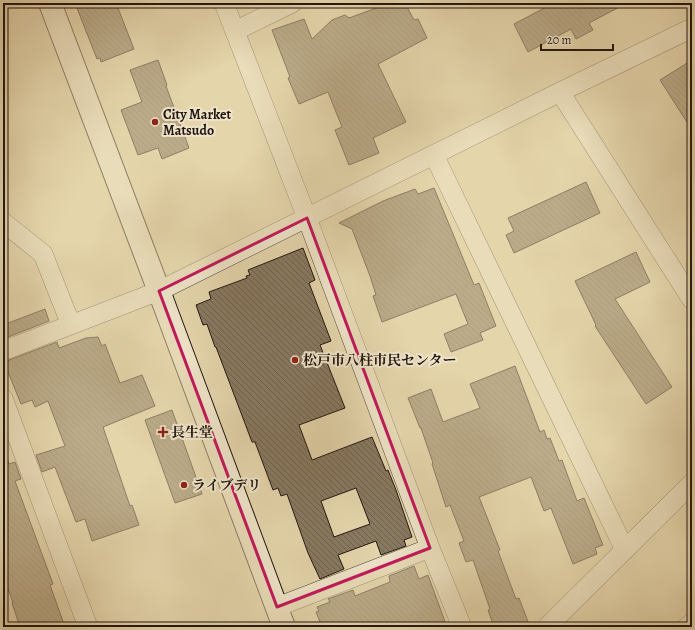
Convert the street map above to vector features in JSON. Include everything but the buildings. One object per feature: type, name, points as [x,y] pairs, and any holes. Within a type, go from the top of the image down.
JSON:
[{"type":"street","points":[[50,3],[160,291],[280,617],[430,548]]},
{"type":"street","points":[[224,3],[307,218],[430,548],[462,627]]},
{"type":"street","points":[[235,31],[292,3]]},
{"type":"street","points":[[3,351],[160,291],[692,28]]},
{"type":"street","points":[[560,92],[692,300]]},
{"type":"street","points":[[434,155],[625,550]]},
{"type":"street","points":[[3,222],[43,254],[71,325]]},
{"type":"street","points":[[3,398],[88,627]]},
{"type":"street","points":[[547,627],[692,483]]},
{"type":"street","points":[[687,627],[692,622]]},
{"type":"highlighted area","points":[[307,218],[430,548],[277,607],[159,291]]},
{"type":"place","name":"City Market Matsudo","points":[[155,122]]},
{"type":"place","name":"松戸市八柱市民センター","points":[[295,360]]},
{"type":"place","name":"長生堂","points":[[163,432]]},
{"type":"place","name":"ライブデリ","points":[[184,485]]}]
